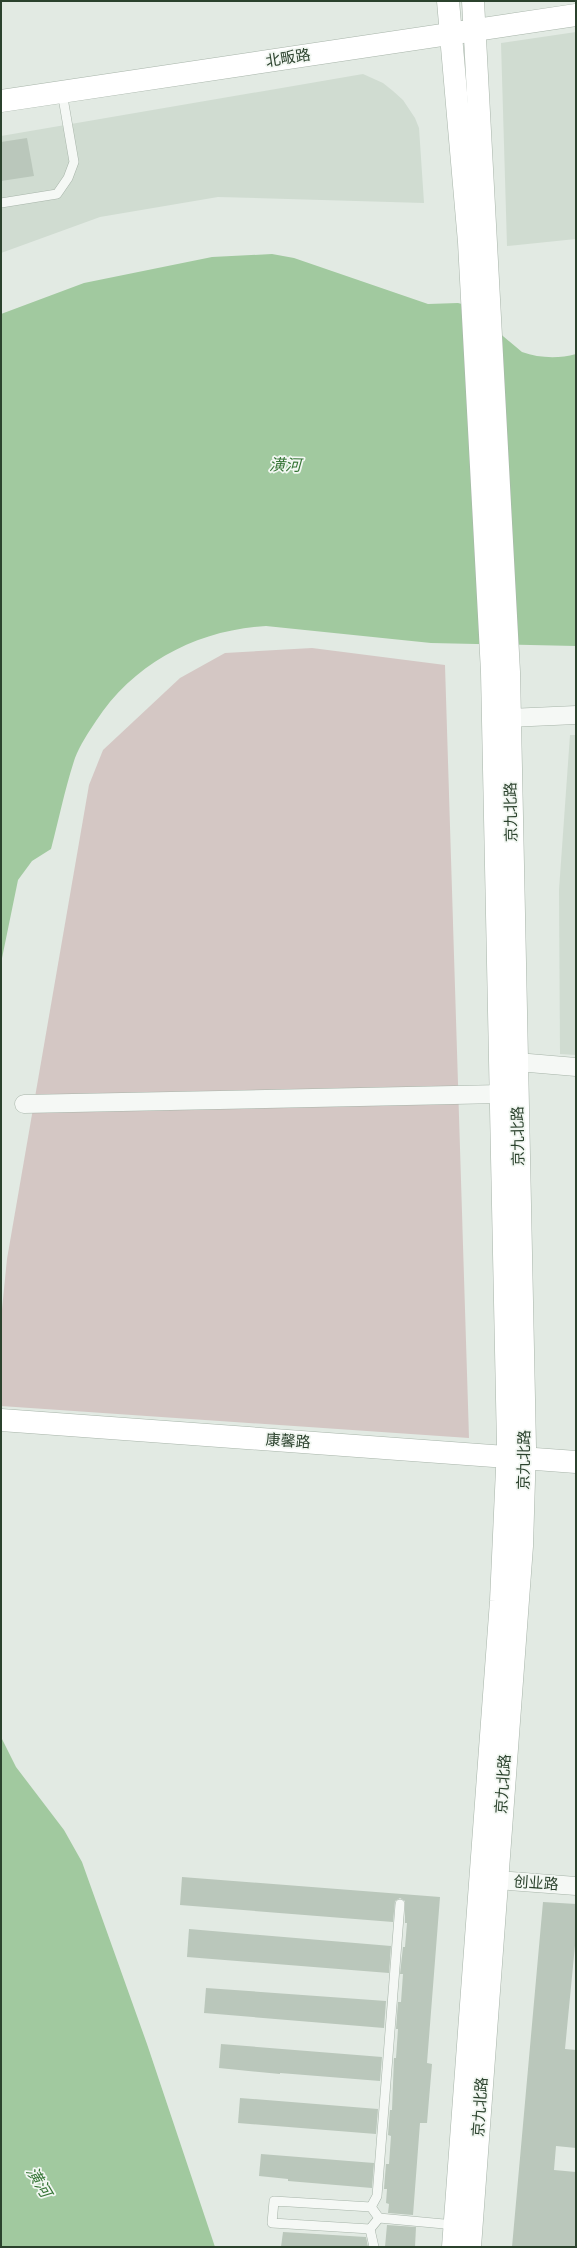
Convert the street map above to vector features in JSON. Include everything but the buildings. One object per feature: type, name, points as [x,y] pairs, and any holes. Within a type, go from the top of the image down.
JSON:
[{"type":"main road","points":[[448,1],[450,34],[477,241]]},
{"type":"main road","points":[[473,1],[477,241],[500,672]]},
{"type":"main road","name":"北畈路","points":[[1,101],[576,15]]},
{"type":"main road","name":"京九北路","points":[[453,2247],[503,1573],[516,1457],[517,1062],[509,718],[500,672]]},
{"type":"main road","name":"京九北路","points":[[470,2247],[496,1880],[522,1546],[516,1457],[501,1094],[500,672]]},
{"type":"main road","name":"康馨路","points":[[1,1420],[576,1462]]},
{"type":"street","points":[[509,718],[576,715]]},
{"type":"street","points":[[517,1062],[576,1067]]},
{"type":"street","points":[[24,1104],[501,1094]]},
{"type":"street","name":"创业路","points":[[496,1880],[576,1886]]},
{"type":"lane","points":[[1,203],[57,194],[68,178],[74,162],[62,92]]},
{"type":"lane","points":[[371,2207],[377,2196],[400,1904]]},
{"type":"lane","points":[[370,2229],[272,2223],[274,2201],[371,2207]]},
{"type":"lane","points":[[371,2207],[379,2218],[455,2225]]},
{"type":"lane","points":[[370,2229],[379,2218]]},
{"type":"lane","points":[[370,2229],[374,2247]]},
{"type":"shaded area","points":[[576,32],[576,239],[507,246],[501,43]]},
{"type":"shaded area","points":[[363,74],[383,83],[393,91],[403,100],[415,118],[419,128],[424,203],[218,197],[100,217],[1,253],[1,136]]},
{"type":"shaded area","points":[[312,648],[445,665],[469,1438],[1,1406],[1,1319],[7,1259],[89,785],[103,750],[180,678],[225,653]]},
{"type":"shaded area","points":[[570,735],[576,735],[576,1055],[560,1054],[559,890]]},
{"type":"water","name":"潢河","points":[[272,254],[294,258],[428,304],[458,303],[466,305],[522,352],[535,356],[549,357],[562,357],[576,354],[576,646],[431,643],[266,626],[216,634],[169,653],[129,682],[111,700],[82,744],[71,769],[51,849],[32,861],[18,880],[1,963],[1,314],[84,283],[212,257]]},
{"type":"water","name":"潢河","points":[[1,1737],[16,1767],[64,1830],[82,1862],[147,2044],[215,2247],[1,2247]]}]
